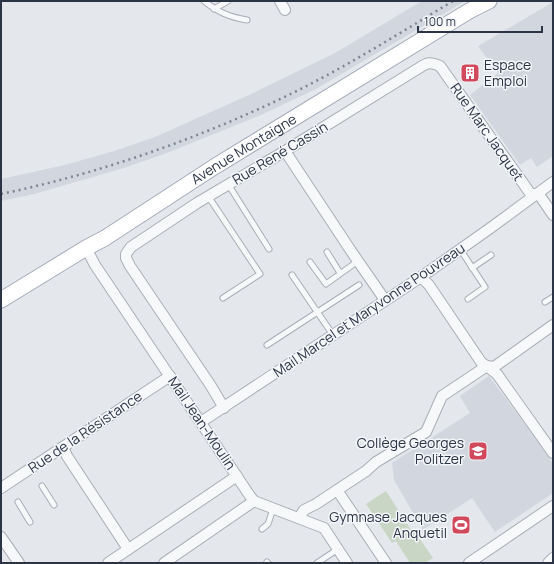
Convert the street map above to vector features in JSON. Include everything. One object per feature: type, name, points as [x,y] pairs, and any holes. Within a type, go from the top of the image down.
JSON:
[{"type":"main road","name":"Avenue Montaigne","points":[[1,300],[105,238],[233,156],[463,15],[489,1]]},
{"type":"street","name":"Rue René Cassin","points":[[126,254],[131,247],[208,196],[427,63],[440,66]]},
{"type":"street","name":"Rue Marc Jacquet","points":[[440,66],[530,193],[540,196],[553,215]]},
{"type":"street","points":[[285,150],[385,300]]},
{"type":"street","name":"Mail Marcel et Maryvonne Pouvreau","points":[[201,422],[421,277],[553,182]]},
{"type":"street","name":"Mail Jean-Moulin","points":[[86,248],[95,265],[254,501]]},
{"type":"street","name":"Mail Jean-Moulin","points":[[126,254],[126,258],[130,266],[211,386],[224,408]]},
{"type":"street","points":[[421,277],[429,285],[481,362],[497,374],[553,453]]},
{"type":"street","points":[[300,518],[304,510],[316,504],[366,471],[376,462],[426,432],[442,396],[487,366],[494,367],[553,325]]},
{"type":"street","name":"Rue de la Résistance","points":[[1,488],[170,376]]},
{"type":"street","points":[[63,447],[67,456],[128,549]]},
{"type":"street","points":[[108,563],[237,476]]},
{"type":"street","points":[[337,490],[386,563]]},
{"type":"street","points":[[164,563],[254,501],[324,528],[347,563]]},
{"type":"street","points":[[313,524],[312,513],[316,504]]},
{"type":"street","points":[[469,563],[553,506]]},
{"type":"street","points":[[1,537],[18,563]]},
{"type":"lane","points":[[204,1],[214,9],[232,17],[247,20]]},
{"type":"lane","points":[[214,9],[228,1]]},
{"type":"lane","points":[[228,184],[269,249]]},
{"type":"lane","points":[[208,196],[260,274],[223,298]]},
{"type":"lane","points":[[460,249],[485,287],[468,299]]},
{"type":"lane","points":[[327,252],[340,274]]},
{"type":"lane","points":[[472,268],[491,255]]},
{"type":"lane","points":[[310,262],[326,284],[358,261]]},
{"type":"lane","points":[[292,275],[333,335]]},
{"type":"lane","points":[[267,345],[359,285]]},
{"type":"lane","points":[[545,302],[553,297]]},
{"type":"lane","points":[[42,486],[54,505]]},
{"type":"lane","points":[[18,502],[30,522]]},
{"type":"lane","points":[[262,530],[268,524],[273,509]]},
{"type":"lane","points":[[317,563],[338,549]]},
{"type":"shaded area","points":[[422,1],[465,1],[314,90],[261,115],[167,153],[124,168],[34,194],[1,201],[1,179],[65,165],[155,137],[251,94],[335,53]]},
{"type":"shaded area","points":[[553,2],[553,156],[537,167],[531,158],[520,165],[470,95],[498,73],[478,46]]},
{"type":"shaded area","name":"Collège Georges Politzer","points":[[489,376],[553,464],[553,493],[495,532],[472,498],[423,530],[394,480],[392,463],[470,413],[460,396]]},
{"type":"green space","points":[[386,491],[411,530],[413,529],[433,558],[425,563],[410,563],[396,541],[392,543],[366,504]]},
{"type":"railway","points":[[1,194],[107,167],[176,143],[243,116],[322,78],[453,1]]},
{"type":"place","name":"Espace Emploi","points":[[470,73]]},
{"type":"place","name":"Collège Georges Politzer","points":[[478,451]]},
{"type":"place","name":"Gymnase Jacques Anquetil","points":[[461,525]]}]
